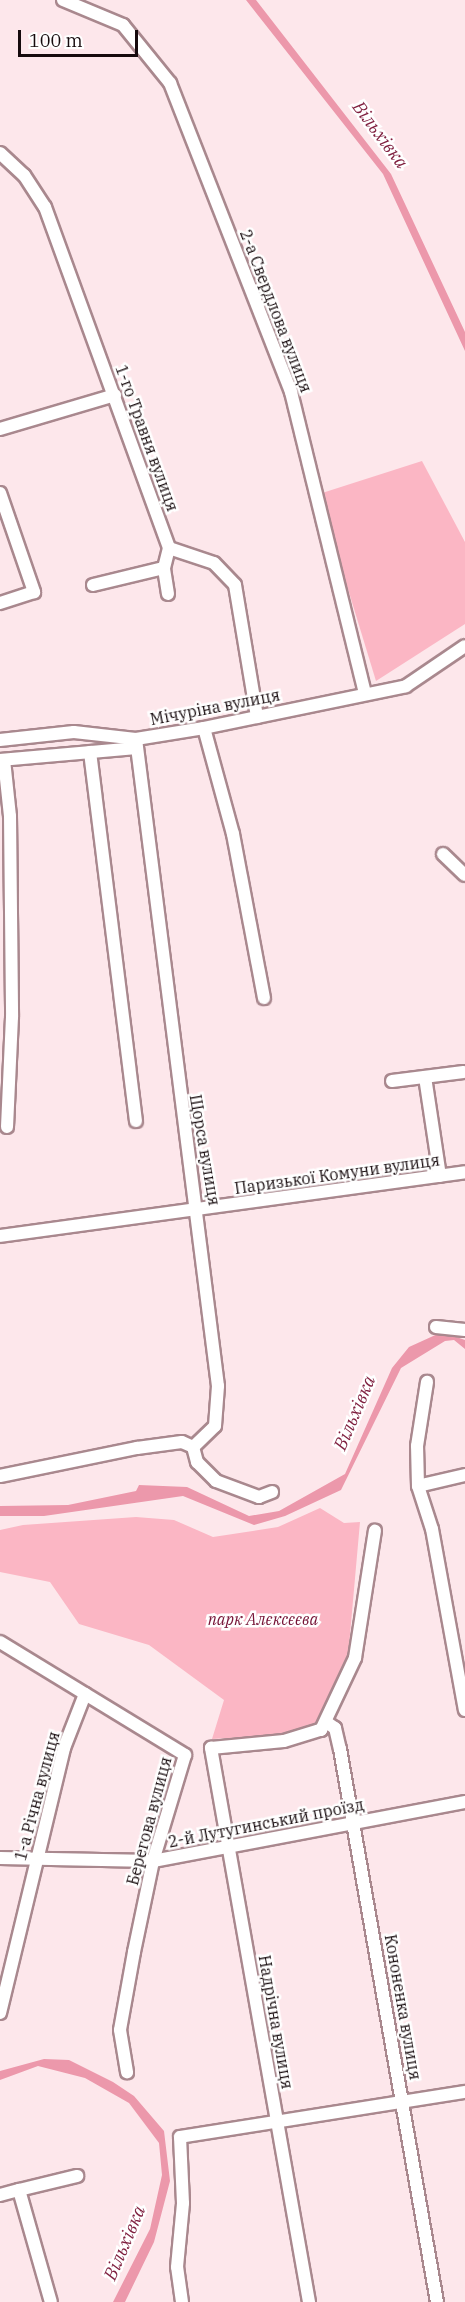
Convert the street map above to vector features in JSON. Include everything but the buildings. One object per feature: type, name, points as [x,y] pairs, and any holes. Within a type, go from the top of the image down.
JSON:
[{"type":"street","name":"2-а Свердлова вулиця","points":[[63,0],[123,25],[170,83],[291,392],[365,693]]},
{"type":"street","name":"1-го Травня вулиця","points":[[0,153],[24,175],[45,207],[169,548]]},
{"type":"street","points":[[0,429],[115,395]]},
{"type":"street","points":[[0,493],[34,592],[0,603]]},
{"type":"street","points":[[168,594],[164,568],[169,548],[214,563],[235,585],[257,717]]},
{"type":"street","points":[[93,585],[164,568]]},
{"type":"street","name":"Мічуріна вулиця","points":[[2,760],[90,752],[406,686],[465,646]]},
{"type":"street","points":[[204,728],[233,834],[264,999]]},
{"type":"street","name":"Мічуріна вулиця","points":[[0,740],[74,732],[136,743]]},
{"type":"street","name":"Щорса вулиця","points":[[136,743],[185,1142],[200,1210],[219,1409],[215,1426],[193,1447]]},
{"type":"street","points":[[90,752],[136,1121]]},
{"type":"street","points":[[2,760],[10,816],[12,1017],[7,1127]]},
{"type":"street","points":[[442,854],[465,875]]},
{"type":"street","points":[[392,1081],[463,1072]]},
{"type":"street","points":[[425,1077],[440,1176]]},
{"type":"street","name":"Паризької Комуни вулиця","points":[[0,1236],[465,1172]]},
{"type":"street","points":[[436,1326],[465,1329]]},
{"type":"street","points":[[427,1382],[417,1446],[418,1486],[432,1529],[465,1710]]},
{"type":"street","points":[[0,1476],[137,1448],[182,1442],[193,1447],[197,1462],[216,1481],[259,1497],[272,1492]]},
{"type":"street","points":[[418,1486],[465,1475]]},
{"type":"street","points":[[326,1722],[355,1658],[375,1531]]},
{"type":"street","name":"Берегова вулиця","points":[[0,1642],[185,1755],[153,1861],[120,2030],[127,2072]]},
{"type":"street","name":"1-а Річна вулиця","points":[[0,2013],[64,1748],[85,1694]]},
{"type":"street","name":"Надрічна вулиця","points":[[309,2302],[211,1748],[284,1741],[321,1730],[326,1722]]},
{"type":"street","name":"Кононенка вулиця","points":[[326,1722],[335,1728],[354,1824],[437,2302]]},
{"type":"street","name":"2-й Лутугинський проїзд","points":[[0,1858],[153,1861],[465,1802]]},
{"type":"street","points":[[182,2302],[177,2267],[183,2203],[180,2137],[465,2092]]},
{"type":"street","points":[[0,2195],[77,2176]]},
{"type":"street","points":[[19,2190],[51,2302]]},
{"type":"green space","points":[[422,461],[465,542],[465,624],[376,681],[319,494]]},
{"type":"green space","name":"парк Алєксєєва","points":[[320,1508],[344,1523],[360,1522],[348,1657],[317,1726],[282,1735],[212,1739],[224,1700],[149,1645],[79,1624],[50,1582],[0,1572],[0,1530],[23,1525],[136,1517],[174,1520],[213,1537],[278,1527]]},
{"type":"shaded area","points":[[246,0],[256,0],[391,174],[465,332],[465,351],[383,174]]},
{"type":"shaded area","points":[[442,1332],[465,1340],[465,1349],[454,1340],[445,1341],[401,1368],[341,1490],[285,1516],[254,1525],[183,1496],[44,1516],[0,1516],[0,1506],[68,1505],[136,1491],[139,1485],[187,1487],[249,1516],[279,1511],[345,1474],[392,1368],[409,1347]]},
{"type":"shaded area","points":[[44,2059],[69,2060],[113,2082],[134,2096],[164,2131],[170,2181],[154,2242],[125,2302],[113,2302],[150,2229],[162,2175],[159,2143],[129,2103],[85,2078],[38,2066],[0,2080],[0,2071]]},
{"type":"water label","name":"Вільхівка","points":[[380,135]]},
{"type":"water label","name":"Вільхівка","points":[[355,1413]]},
{"type":"water label","name":"Вільхівка","points":[[125,2243]]}]
